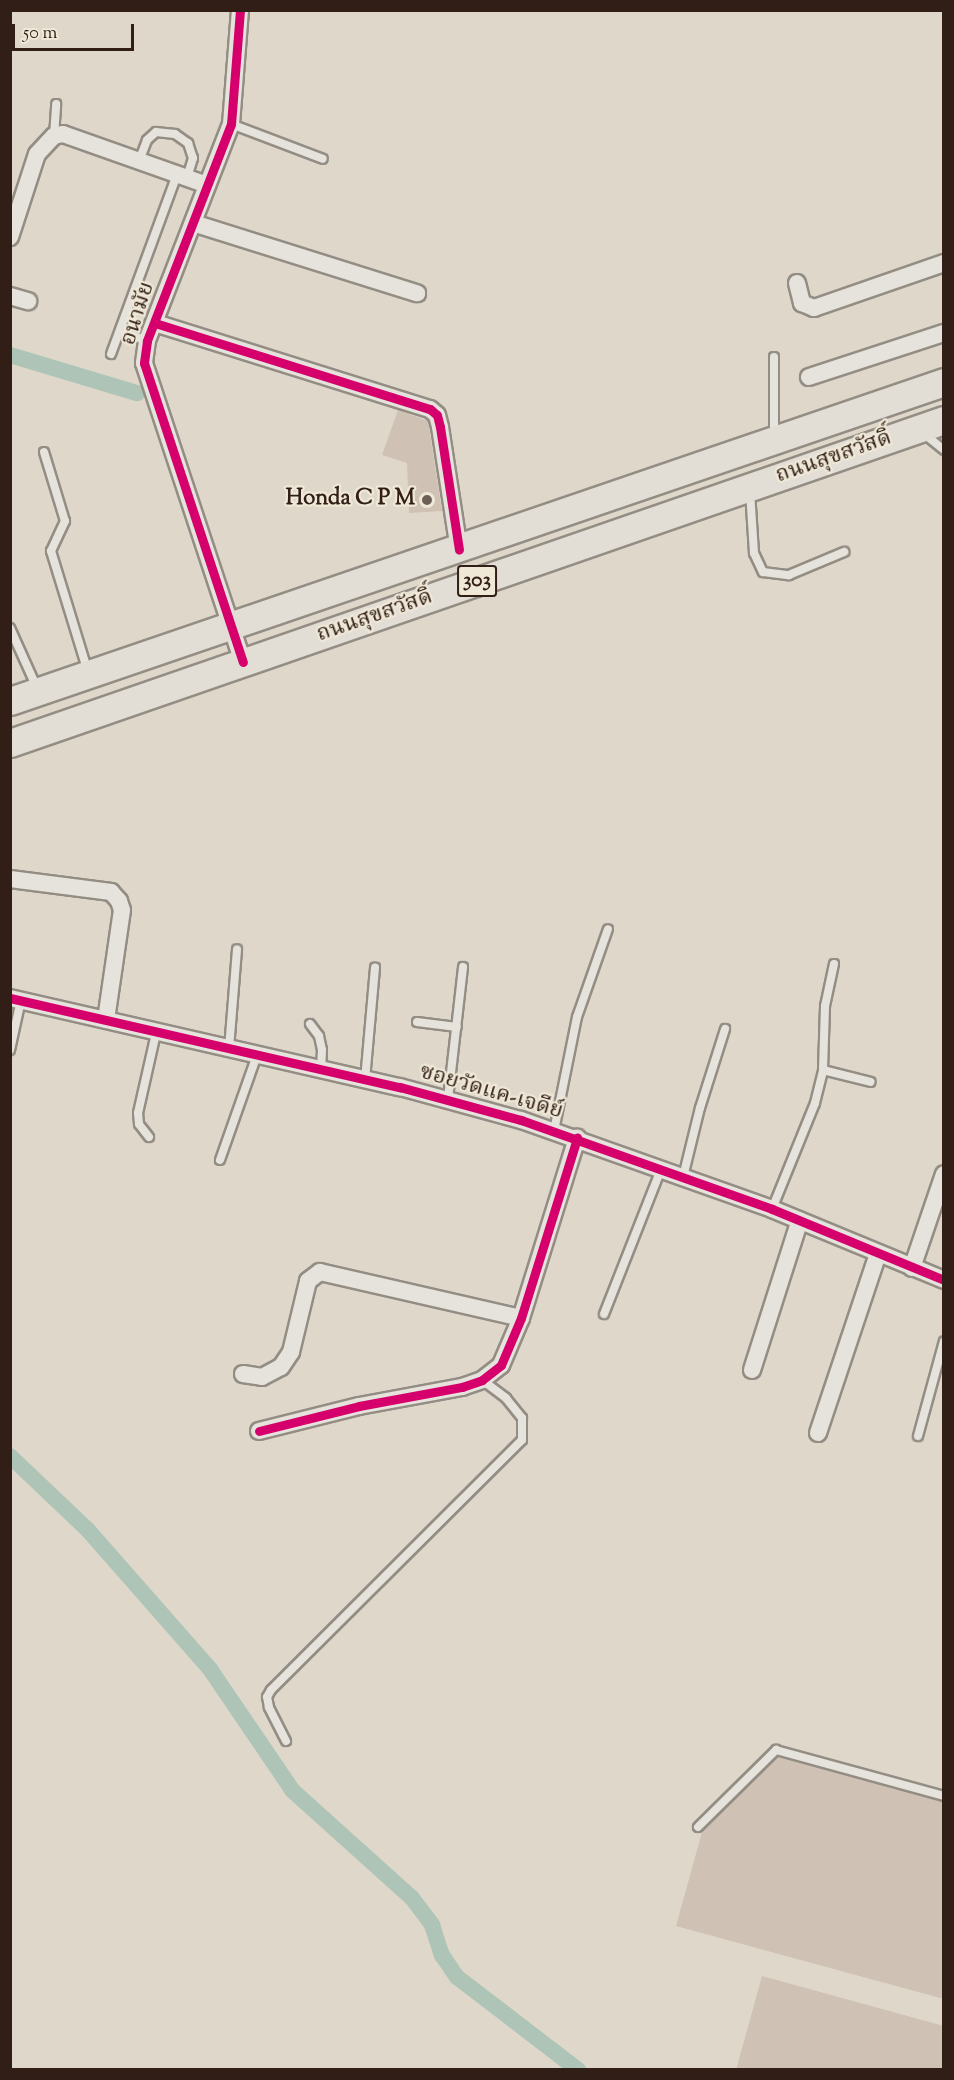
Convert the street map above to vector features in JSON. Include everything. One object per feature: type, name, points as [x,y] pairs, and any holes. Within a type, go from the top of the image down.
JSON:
[{"type":"main road","name":"ถนนสุขสวัสดิ์","points":[[10,702],[944,382]]},
{"type":"main road","name":"ถนนสุขสวัสดิ์","points":[[10,743],[944,420]]},
{"type":"street","name":"อนามัย","points":[[240,10],[231,124],[147,342],[147,377],[243,662]]},
{"type":"street","points":[[10,237],[37,154],[54,136],[63,134],[207,185]]},
{"type":"street","points":[[193,223],[417,293]]},
{"type":"street","points":[[797,283],[802,303],[814,308],[944,263]]},
{"type":"street","points":[[10,296],[28,302]]},
{"type":"street","points":[[155,322],[430,409],[437,415],[440,427],[459,550]]},
{"type":"street","points":[[809,377],[944,333]]},
{"type":"street","points":[[10,879],[111,892],[119,901],[122,910],[106,1020]]},
{"type":"street","name":"ซอยวัดแค-เจดีย์","points":[[16,999],[448,1100],[554,1131],[772,1209],[944,1280]]},
{"type":"street","points":[[259,1431],[482,1380],[501,1365],[521,1318],[577,1138]]},
{"type":"street","points":[[912,1268],[944,1174]]},
{"type":"street","points":[[752,1370],[800,1220]]},
{"type":"street","points":[[818,1433],[878,1254]]},
{"type":"street","points":[[243,1374],[262,1377],[281,1367],[291,1352],[308,1281],[320,1272],[521,1318]]},
{"type":"lane","points":[[54,136],[56,104]]},
{"type":"lane","points":[[231,124],[323,159]]},
{"type":"lane","points":[[111,354],[182,176],[193,158],[188,143],[175,134],[156,132],[147,140],[139,161]]},
{"type":"lane","points":[[120,331],[147,342]]},
{"type":"lane","points":[[774,357],[774,440]]},
{"type":"lane","points":[[917,429],[944,450]]},
{"type":"lane","points":[[44,452],[65,521],[51,551],[89,675]]},
{"type":"lane","points":[[750,487],[754,553],[763,572],[789,575],[844,552]]},
{"type":"lane","points":[[10,628],[39,692]]},
{"type":"lane","points":[[554,1131],[577,1017],[608,929]]},
{"type":"lane","points":[[229,1049],[237,949]]},
{"type":"lane","points":[[772,1209],[815,1102],[823,1070],[825,1006],[834,964]]},
{"type":"lane","points":[[365,1080],[375,967]]},
{"type":"lane","points":[[448,1100],[463,967]]},
{"type":"lane","points":[[10,1050],[16,999]]},
{"type":"lane","points":[[417,1023],[457,1027]]},
{"type":"lane","points":[[310,1024],[321,1043],[321,1070]]},
{"type":"lane","points":[[683,1177],[700,1108],[725,1029]]},
{"type":"lane","points":[[149,1137],[139,1124],[138,1113],[156,1033]]},
{"type":"lane","points":[[220,1160],[257,1055]]},
{"type":"lane","points":[[823,1070],[871,1082]]},
{"type":"lane","points":[[604,1314],[661,1169]]},
{"type":"lane","points":[[918,1436],[944,1341]]},
{"type":"lane","points":[[286,1741],[269,1707],[267,1697],[271,1690],[522,1440],[522,1418],[506,1398],[482,1380]]},
{"type":"lane","points":[[698,1827],[776,1750],[944,1796]]},
{"type":"building","points":[[398,410],[428,421],[442,511],[409,513],[407,463],[382,455]]},
{"type":"building","points":[[778,1757],[944,1802],[944,1999],[676,1926],[702,1832]]},
{"type":"building","points":[[762,1976],[944,2026],[944,2070],[736,2070]]},
{"type":"waterway","points":[[10,355],[137,393]]},
{"type":"waterway","points":[[10,1456],[87,1529],[210,1669],[293,1791],[412,1898],[432,1925],[442,1955],[457,1977],[578,2070]]},
{"type":"cycle path","points":[[240,10],[231,124],[147,341],[144,363],[243,662]]},
{"type":"cycle path","points":[[155,323],[430,409],[437,415],[440,427],[459,550]]},
{"type":"cycle path","points":[[10,998],[400,1087],[521,1120],[772,1209],[944,1280]]},
{"type":"cycle path","points":[[259,1431],[359,1406],[462,1387],[482,1380],[501,1365],[521,1318],[577,1138]]},
{"type":"place","name":"Honda C P M","points":[[427,500]]}]
